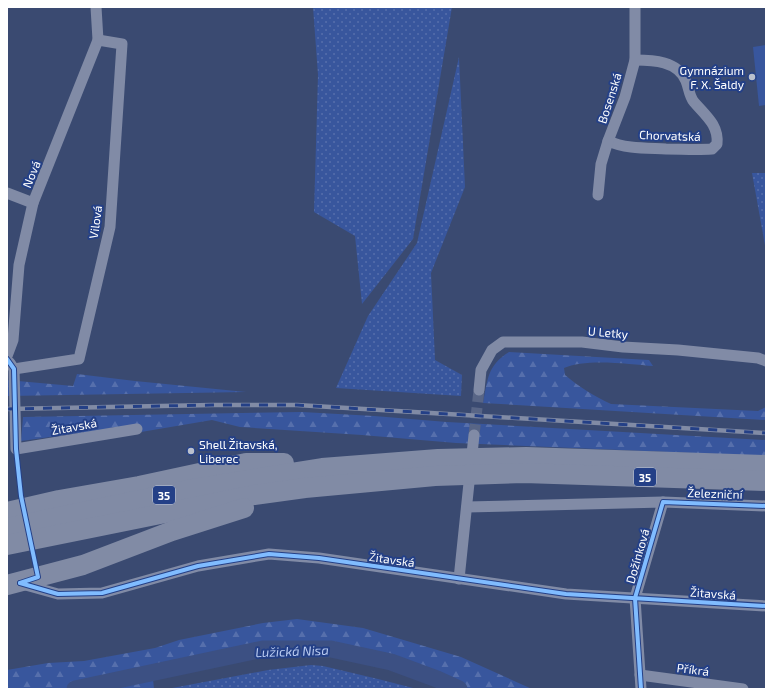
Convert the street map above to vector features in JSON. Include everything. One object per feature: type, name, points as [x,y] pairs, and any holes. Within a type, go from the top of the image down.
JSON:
[{"type":"highway","points":[[11,509],[139,486],[246,463],[284,463],[322,468]]},
{"type":"highway","name":"35","points":[[7,528],[192,489],[322,468],[436,468],[525,465],[766,465]]},
{"type":"highway","name":"35","points":[[525,465],[766,481]]},
{"type":"highway","name":"35","points":[[7,545],[254,495],[436,468]]},
{"type":"highway","points":[[13,584],[83,565],[179,529],[305,488]]},
{"type":"street","name":"Nová","points":[[7,356],[13,340],[19,265],[33,203],[98,40],[96,7]]},
{"type":"street","name":"Bosenská","points":[[598,195],[601,164],[625,96],[634,60],[635,7]]},
{"type":"street","name":"Vilová","points":[[14,369],[79,359],[110,227],[122,44],[98,40]]},
{"type":"street","name":"Chorvatská","points":[[608,141],[618,145],[636,148],[698,150],[712,149],[717,144],[718,136],[709,118],[692,100],[686,80],[679,72],[664,62],[634,60]]},
{"type":"street","points":[[7,193],[33,203]]},
{"type":"street","name":"U Letky","points":[[479,390],[481,370],[492,350],[503,342],[582,342],[623,347],[706,352],[758,358],[766,361]]},
{"type":"street","points":[[7,360],[14,369]]},
{"type":"street","name":"Žitavská","points":[[14,369],[16,449],[137,429]]},
{"type":"street","points":[[459,579],[474,435]]},
{"type":"street","name":"Železniční","points":[[467,507],[663,502],[766,506]]},
{"type":"street","name":"Dožínková","points":[[641,689],[635,598],[663,502]]},
{"type":"street","name":"Žitavská","points":[[13,584],[58,594],[102,593],[198,566],[269,554],[292,555],[566,594],[766,606]]},
{"type":"street","name":"Příkrá","points":[[640,676],[743,689]]},
{"type":"green space","points":[[313,7],[452,7],[413,239],[362,304],[355,236],[314,212],[318,75]]},
{"type":"green space","points":[[766,45],[766,105],[759,106],[753,47]]},
{"type":"green space","points":[[459,57],[465,187],[431,273],[435,360],[462,375],[461,396],[336,388],[368,316],[417,243]]},
{"type":"green space","points":[[752,173],[766,173],[766,251]]},
{"type":"green space","points":[[509,352],[649,360],[653,366],[595,362],[583,363],[564,368],[565,375],[570,379],[587,391],[611,404],[758,411],[766,407],[766,420],[483,403],[492,368],[496,362]]},
{"type":"green space","points":[[77,374],[246,392],[7,396],[7,380],[73,386]]},
{"type":"green space","points":[[302,412],[447,422],[766,440],[766,456],[456,443],[240,427],[212,420],[141,432],[87,432],[21,441],[23,417]]},
{"type":"green space","points":[[297,619],[363,628],[461,657],[532,689],[437,689],[424,667],[386,656],[328,645],[308,643],[268,643],[210,653],[152,669],[154,689],[7,689],[7,670],[48,663],[84,661],[155,648],[179,640],[263,623]]},
{"type":"green space","points":[[311,665],[323,666],[417,689],[167,689],[268,670]]},
{"type":"waterway","name":"Lužická Nisa","points":[[75,689],[263,649],[331,649],[391,662],[459,689]]},
{"type":"tunnel","points":[[474,435],[479,390]]},
{"type":"railway","points":[[7,409],[297,405],[766,433]]},
{"type":"cycle path","points":[[7,359],[14,369],[16,449],[21,496],[38,577],[20,583]]},
{"type":"cycle path","points":[[641,689],[635,598],[663,502],[766,506]]},
{"type":"cycle path","points":[[20,583],[58,594],[102,593],[198,566],[269,554],[319,558],[566,594],[766,606]]},
{"type":"place","name":"Gymnázium F. X. Šaldy","points":[[752,77]]},
{"type":"place","name":"Shell Žitavská, Liberec","points":[[191,451]]}]
